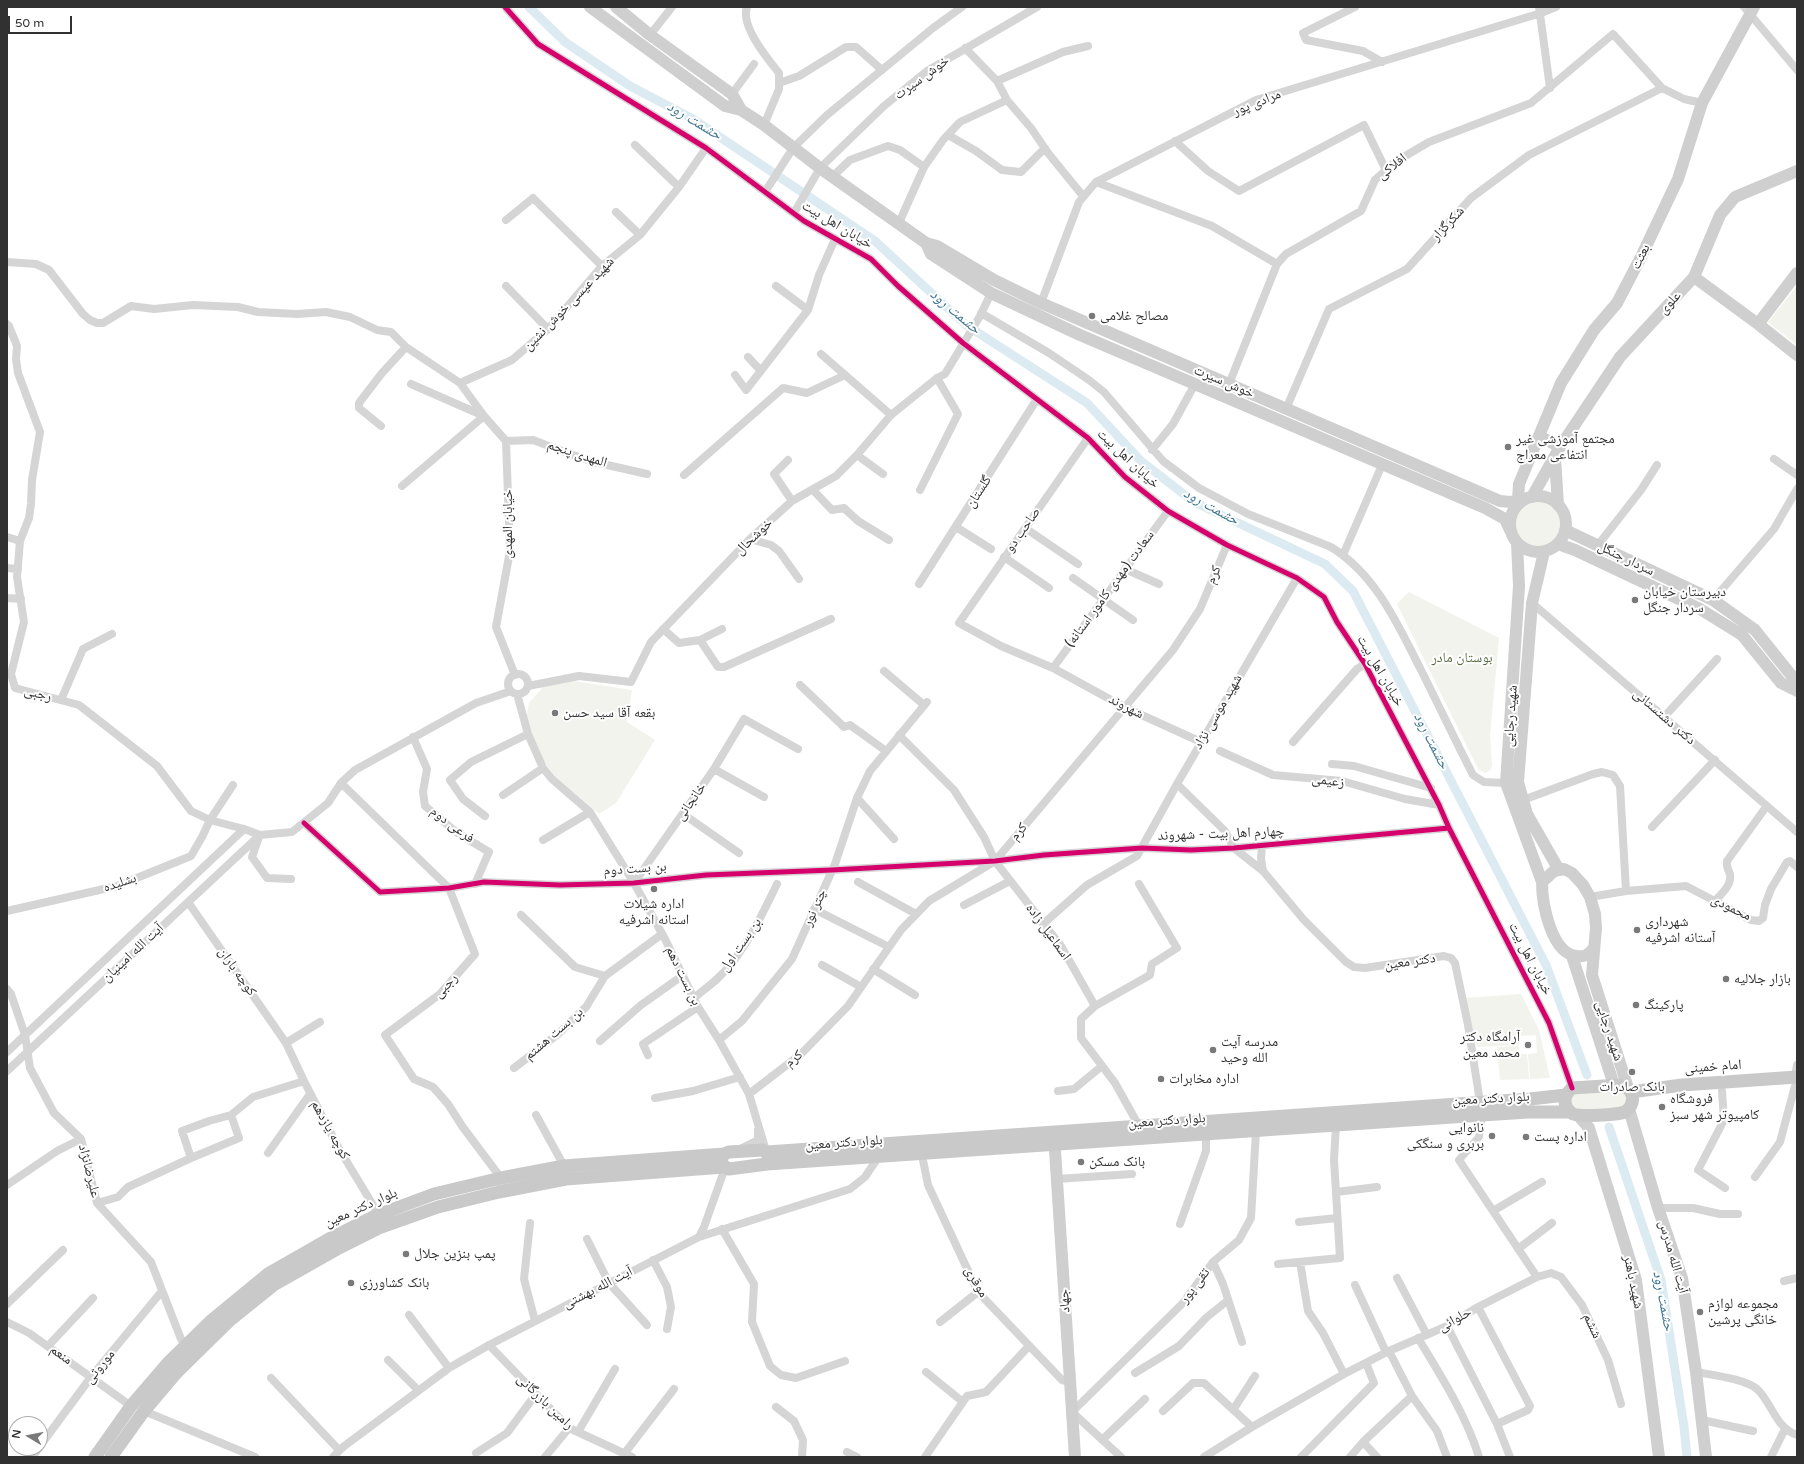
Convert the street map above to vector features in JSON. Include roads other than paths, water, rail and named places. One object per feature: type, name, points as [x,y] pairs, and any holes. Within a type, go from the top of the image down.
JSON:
[{"type":"main road","name":"خوش سیرت","points":[[590,7],[725,106],[741,110],[764,125],[898,225],[926,243],[937,246],[987,276],[1041,303],[1450,479],[1500,502],[1526,498]]},
{"type":"main road","name":"خوش سیرت","points":[[616,7],[650,35],[732,94],[741,110]]},
{"type":"main road","name":"بعثت","points":[[1526,498],[1519,484],[1561,383],[1594,330],[1617,303],[1641,257],[1678,179],[1702,103],[1750,9]]},
{"type":"main road","name":"علوی","points":[[1526,498],[1620,357],[1694,277],[1720,215],[1735,197],[1797,171]]},
{"type":"main road","name":"خوش سیرت","points":[[926,243],[931,254],[991,293],[1080,335],[1499,515],[1504,519],[1510,530]]},
{"type":"main road","points":[[1758,324],[1797,272]]},
{"type":"main road","points":[[1694,277],[1797,355]]},
{"type":"main road","points":[[1539,436],[1558,452],[1558,505]]},
{"type":"main road","points":[[1444,491],[1448,486],[1450,479]]},
{"type":"main road","points":[[1546,497],[1558,505],[1565,518],[1565,530],[1558,544],[1544,552],[1529,551],[1517,543],[1510,530],[1511,516],[1519,503],[1526,498],[1546,497]]},
{"type":"main road","name":"سردار جنگل","points":[[1565,530],[1713,600],[1755,630],[1791,675],[1797,678]]},
{"type":"main road","name":"شهید رجایی","points":[[1517,543],[1519,586],[1506,783],[1542,882],[1545,913],[1551,929],[1564,950],[1572,956],[1614,1085]]},
{"type":"main road","points":[[1558,544],[1575,550],[1700,609],[1742,635],[1781,683],[1797,691]]},
{"type":"main road","name":"شهید رجایی","points":[[1544,552],[1532,603],[1518,782],[1527,814],[1559,870],[1564,869],[1572,873],[1583,885],[1590,897],[1595,914],[1596,928],[1593,949],[1592,975],[1630,1097]]},
{"type":"main road","points":[[1542,882],[1554,871],[1559,870]]},
{"type":"main road","points":[[1572,956],[1584,957],[1593,949]]},
{"type":"main road","name":"امام خمینی","points":[[1630,1097],[1682,1085],[1796,1078]]},
{"type":"main road","name":"امام خمینی","points":[[1630,1097],[1722,1092],[1796,1078]]},
{"type":"main road","name":"بلوار دکتر معین","points":[[767,1156],[922,1155],[1055,1138],[1139,1126],[1480,1102],[1569,1092],[1614,1085],[1624,1086],[1630,1097],[1621,1113],[1528,1112],[1206,1134],[1055,1138],[767,1156]]},
{"type":"main road","points":[[1569,1092],[1565,1104],[1574,1113]]},
{"type":"main road","name":"آیت الله مدرس","points":[[1630,1097],[1658,1208],[1682,1278],[1696,1372],[1706,1457]]},
{"type":"main road","name":"شهید باهنر","points":[[1574,1113],[1589,1128],[1636,1280],[1659,1457]]},
{"type":"main road","name":"جهاد","points":[[1055,1138],[1072,1412],[1073,1456]]},
{"type":"main road","points":[[767,1156],[728,1169],[727,1160],[767,1156]]},
{"type":"main road","name":"بلوار دکتر معین","points":[[95,1457],[131,1406],[185,1345],[212,1320],[268,1274],[331,1238],[379,1215],[434,1194],[501,1178],[564,1166],[727,1160]]},
{"type":"main road","name":"بلوار دکتر معین","points":[[110,1457],[144,1411],[178,1372],[224,1326],[275,1284],[337,1249],[380,1228],[438,1207],[499,1192],[566,1179],[727,1160]]},
{"type":"street","name":"خیابان اهل بیت","points":[[505,7],[538,44],[706,148],[804,221],[871,259],[898,286],[1037,399],[1088,438],[1124,477],[1168,511],[1227,545],[1297,578],[1324,597],[1337,622],[1365,664],[1431,788],[1449,828],[1549,1023],[1569,1092]]},
{"type":"street","points":[[650,35],[672,7]]},
{"type":"street","points":[[747,7],[746,23],[765,56],[779,73],[779,89],[764,125]]},
{"type":"street","points":[[765,192],[793,148],[827,116],[933,28],[962,7]]},
{"type":"street","name":"خوش سیرت","points":[[820,168],[896,96],[927,71],[1037,7]]},
{"type":"street","points":[[1355,7],[1303,33],[1306,40],[1363,51],[1382,62]]},
{"type":"street","name":"مرادی پور","points":[[1041,303],[1079,202],[1096,182],[1256,100],[1382,62],[1540,10],[1556,7]]},
{"type":"street","points":[[1750,9],[1797,70]]},
{"type":"street","points":[[1540,10],[1550,88]]},
{"type":"street","name":"افلاکی","points":[[1229,384],[1277,264],[1286,254],[1362,211],[1375,180],[1395,162],[1429,142],[1530,103],[1550,88],[1613,34],[1662,88]]},
{"type":"street","points":[[997,81],[1063,52],[1088,46]]},
{"type":"street","points":[[779,83],[799,76],[846,47],[856,47],[882,70]]},
{"type":"street","points":[[965,48],[997,81],[1007,100],[1031,128],[1044,148],[1083,196]]},
{"type":"street","points":[[732,94],[754,64]]},
{"type":"street","points":[[1662,88],[1684,99],[1702,103]]},
{"type":"street","name":"شکرگزار","points":[[1286,409],[1328,309],[1407,269],[1472,198],[1529,155],[1662,88]]},
{"type":"street","points":[[898,225],[924,166],[948,135],[960,122],[1007,100]]},
{"type":"street","points":[[1175,141],[1208,171],[1239,191],[1364,125],[1386,170]]},
{"type":"street","points":[[948,135],[976,151],[1002,170],[1021,172],[1044,148]]},
{"type":"street","points":[[635,145],[679,187]]},
{"type":"street","points":[[832,176],[850,160],[888,146],[900,150],[924,166]]},
{"type":"street","name":"شهید عیسی خوش نشین","points":[[460,383],[512,360],[548,329],[602,266],[640,235],[679,187],[706,148]]},
{"type":"street","points":[[794,213],[820,168]]},
{"type":"street","points":[[1096,182],[1212,226],[1277,264]]},
{"type":"street","points":[[506,220],[533,198],[602,266]]},
{"type":"street","points":[[616,212],[640,235]]},
{"type":"street","points":[[735,375],[746,390],[808,310],[819,276],[835,239]]},
{"type":"street","points":[[7,262],[36,264],[49,270],[83,314],[90,320],[97,323],[103,323],[131,306],[154,308],[193,305],[238,307],[258,312],[298,314],[326,312],[350,317],[377,330],[391,332],[406,347],[460,383],[484,416],[506,441]]},
{"type":"street","points":[[506,286],[548,329]]},
{"type":"street","points":[[776,286],[808,310]]},
{"type":"street","name":"خوشحال","points":[[528,686],[579,676],[631,682],[651,642],[750,539],[792,500],[813,490],[836,476],[857,456],[891,415],[937,378],[945,374],[981,314],[991,293]]},
{"type":"street","points":[[981,314],[1049,353],[1089,380],[1104,392],[1143,436],[1152,450],[1163,461],[1199,488],[1248,514],[1331,547],[1343,555],[1367,578],[1386,602],[1474,775],[1484,782],[1506,783]]},
{"type":"street","name":"رجبی","points":[[7,324],[17,346],[16,360],[18,373],[40,432],[32,480],[31,504],[20,541],[18,577],[24,622],[11,661],[11,674],[15,688],[79,705],[157,766],[191,811],[210,820],[260,835],[292,832],[328,803],[341,782],[355,770],[476,702],[514,692]]},
{"type":"street","points":[[381,426],[359,408],[359,403],[382,373],[406,347]]},
{"type":"street","points":[[821,354],[891,415]]},
{"type":"street","points":[[748,357],[761,371]]},
{"type":"street","points":[[684,475],[783,388],[808,393],[845,375]]},
{"type":"street","points":[[920,490],[958,414],[937,378]]},
{"type":"street","points":[[411,384],[484,416]]},
{"type":"street","points":[[1152,450],[1173,424],[1195,384]]},
{"type":"street","name":"گلستان","points":[[919,584],[1037,399]]},
{"type":"street","points":[[402,486],[484,416]]},
{"type":"street","name":"صاحب دو","points":[[958,623],[1088,438]]},
{"type":"street","name":"المهدی پنجم","points":[[506,441],[533,440],[594,462],[647,474]]},
{"type":"street","name":"خيابان المهدی","points":[[506,441],[510,551],[496,627],[515,675]]},
{"type":"street","points":[[857,456],[883,474]]},
{"type":"street","points":[[788,460],[774,474],[792,500]]},
{"type":"street","points":[[1774,460],[1797,475]]},
{"type":"street","points":[[1598,545],[1641,490],[1657,465]]},
{"type":"street","points":[[1343,555],[1382,466]]},
{"type":"street","points":[[1713,600],[1774,529],[1797,489]]},
{"type":"street","points":[[813,490],[832,510],[844,508],[858,521],[889,540]]},
{"type":"street","name":"سعادت (مهدی کامور استانه)","points":[[1053,668],[1168,511]]},
{"type":"street","points":[[956,527],[991,549]]},
{"type":"street","points":[[1025,528],[1078,564]]},
{"type":"street","points":[[7,537],[20,541]]},
{"type":"street","points":[[750,539],[772,545],[787,560],[799,579]]},
{"type":"street","name":"کرم","points":[[749,1094],[801,1054],[848,1006],[901,930],[929,901],[995,861],[1173,650],[1200,609],[1227,545]]},
{"type":"street","points":[[1004,557],[1049,588]]},
{"type":"street","points":[[7,568],[18,569]]},
{"type":"street","points":[[1125,569],[1158,584]]},
{"type":"street","points":[[1073,578],[1102,600],[1133,620]]},
{"type":"street","name":"شهید موسی نژاد","points":[[1043,924],[1087,885],[1137,856],[1201,742],[1297,578]]},
{"type":"street","points":[[7,598],[21,599]]},
{"type":"street","name":"دکتر دشتستانی","points":[[1532,603],[1715,760],[1766,807],[1796,830]]},
{"type":"street","points":[[700,640],[718,667],[724,667],[831,619]]},
{"type":"street","name":"شهروند","points":[[958,623],[1001,646],[1053,668],[1124,707],[1201,742]]},
{"type":"street","points":[[664,629],[679,643],[700,640],[722,629]]},
{"type":"street","points":[[61,700],[83,649],[112,634]]},
{"type":"street","points":[[1664,717],[1716,659]]},
{"type":"street","points":[[1293,742],[1357,669],[1365,664]]},
{"type":"street","name":"چتر نور","points":[[719,1040],[742,1021],[792,958],[832,870],[857,798],[870,771],[925,703],[884,671]]},
{"type":"street","points":[[515,675],[524,676],[528,681],[528,686],[524,692],[514,692],[509,683],[515,675]]},
{"type":"street","points":[[800,685],[844,727],[850,725],[886,752]]},
{"type":"street","name":"بن بست دهم","points":[[514,692],[528,734],[543,768],[552,779],[590,812],[634,883],[662,934],[698,1007],[740,1077],[749,1094],[767,1156]]},
{"type":"street","name":"خانجانی","points":[[634,883],[714,768],[744,718],[798,749]]},
{"type":"street","points":[[485,816],[463,799],[450,780],[471,762],[528,734]]},
{"type":"street","name":"اسماعیل زاده","points":[[899,735],[954,790],[984,837],[995,861],[1061,946],[1095,1006]]},
{"type":"street","name":"فرعی دوم","points":[[414,737],[427,769],[423,792],[425,806],[456,832],[489,852],[475,884]]},
{"type":"street","name":"زعیمی","points":[[1220,751],[1273,775],[1342,781],[1405,799],[1439,805]]},
{"type":"street","points":[[1652,827],[1715,760]]},
{"type":"street","points":[[1332,764],[1354,766],[1431,788]]},
{"type":"street","points":[[503,795],[543,768]]},
{"type":"street","points":[[714,768],[764,797]]},
{"type":"street","points":[[1523,800],[1593,774],[1602,772],[1613,775],[1620,786],[1626,891]]},
{"type":"street","name":"رجبی","points":[[341,782],[449,888],[475,954],[440,994],[386,1035],[414,1079],[433,1087],[448,1104],[462,1126],[501,1178]]},
{"type":"street","points":[[1177,784],[1225,831],[1234,848]]},
{"type":"street","name":"بشلیده","points":[[7,911],[117,886],[190,856],[202,837],[210,820],[233,785]]},
{"type":"street","points":[[857,798],[894,839]]},
{"type":"street","points":[[1716,900],[1729,885],[1730,880],[1726,867],[1727,861],[1766,807]]},
{"type":"street","points":[[543,840],[590,812]]},
{"type":"street","points":[[683,814],[739,853]]},
{"type":"street","name":"بن بست دوم","points":[[304,823],[380,892],[449,888],[484,882],[560,885],[634,883],[706,875],[995,861]]},
{"type":"street","name":"چهارم اهل بیت - شهروند","points":[[995,861],[1044,855],[1142,848],[1191,850],[1262,847],[1449,828]]},
{"type":"street","name":"آیت الله امینیان","points":[[7,1052],[244,829]]},
{"type":"street","points":[[260,835],[252,857],[267,878],[291,879]]},
{"type":"street","name":"آیت الله امینیان","points":[[7,1071],[260,835]]},
{"type":"street","points":[[1262,847],[1261,858],[1263,870]]},
{"type":"street","name":"دکتر معین","points":[[1234,848],[1263,870],[1304,920],[1346,962],[1354,967],[1365,968],[1444,956],[1450,958],[1455,963],[1480,1102]]},
{"type":"street","name":"محمودی","points":[[1590,897],[1626,891],[1686,886],[1716,900],[1751,920],[1759,921],[1763,918],[1765,905],[1771,889],[1787,862],[1790,861],[1797,867]]},
{"type":"street","points":[[964,905],[1010,881]]},
{"type":"street","points":[[858,882],[916,914]]},
{"type":"street","name":"بن بست اول","points":[[694,998],[722,974],[740,950],[763,913],[777,884]]},
{"type":"street","points":[[1139,884],[1177,948],[1152,964],[1150,975],[1095,1006],[1080,1019],[1081,1038],[1115,1083],[1139,1126]]},
{"type":"street","name":"کوچه باران","points":[[188,902],[286,1043]]},
{"type":"street","points":[[814,910],[889,946]]},
{"type":"street","points":[[521,915],[575,967],[605,976]]},
{"type":"street","name":"بن بست هشتم","points":[[514,1068],[558,1034],[586,1007],[605,976],[662,934]]},
{"type":"street","points":[[822,965],[861,987]]},
{"type":"street","points":[[873,969],[915,995]]},
{"type":"street","points":[[600,1041],[642,1005],[682,976]]},
{"type":"street","name":"علیرضانژاد","points":[[7,990],[11,994],[24,1035],[30,1068],[54,1113],[81,1139],[97,1204],[151,1262],[181,1339],[185,1345]]},
{"type":"street","points":[[648,1055],[642,1044],[698,1007]]},
{"type":"street","points":[[286,1043],[320,1022]]},
{"type":"street","name":"کوچه یازدهم","points":[[286,1043],[310,1094],[338,1147],[379,1215]]},
{"type":"street","points":[[1058,1091],[1074,1090],[1102,1066]]},
{"type":"street","points":[[655,1098],[693,1091],[740,1077]]},
{"type":"street","points":[[1756,1177],[1780,1142],[1796,1078]]},
{"type":"street","points":[[191,1158],[182,1131],[209,1121],[232,1115],[253,1097],[304,1081]]},
{"type":"street","points":[[1722,1092],[1724,1120],[1698,1170],[1726,1188]]},
{"type":"street","points":[[268,1153],[310,1094]]},
{"type":"street","points":[[97,1204],[118,1197],[128,1186],[239,1138],[232,1115]]},
{"type":"street","points":[[536,1115],[564,1166]]},
{"type":"street","points":[[1482,1115],[1479,1137],[1459,1160],[1537,1277]]},
{"type":"street","points":[[699,1237],[704,1227],[727,1160],[758,1140],[758,1121]]},
{"type":"street","points":[[1278,1264],[1340,1258],[1334,1160],[1336,1125]]},
{"type":"street","name":"تقی پور","points":[[1072,1412],[1183,1303],[1213,1262],[1239,1240],[1251,1218],[1256,1130]]},
{"type":"street","points":[[1180,1224],[1206,1151],[1206,1134]]},
{"type":"street","points":[[7,1185],[57,1151],[81,1139]]},
{"type":"street","name":"موقری","points":[[922,1155],[928,1185],[978,1292],[1028,1347],[1062,1380],[1070,1382]]},
{"type":"street","name":"آیت الله بهشتی","points":[[333,1457],[339,1450],[418,1390],[449,1368],[489,1345],[699,1237],[850,1188],[865,1177],[879,1156]]},
{"type":"street","points":[[1057,1179],[1132,1174]]},
{"type":"street","points":[[1493,1212],[1542,1182]]},
{"type":"street","points":[[1336,1192],[1377,1187]]},
{"type":"street","points":[[1658,1208],[1693,1208],[1720,1214],[1738,1214]]},
{"type":"street","points":[[1298,1222],[1338,1218]]},
{"type":"street","points":[[530,1223],[524,1279],[535,1321]]},
{"type":"street","points":[[1518,1249],[1552,1223]]},
{"type":"street","points":[[722,1229],[754,1284],[752,1322],[770,1366],[781,1375],[796,1378],[845,1361]]},
{"type":"street","points":[[586,1239],[609,1282],[647,1325]]},
{"type":"street","points":[[7,1304],[63,1250]]},
{"type":"street","points":[[653,1260],[667,1287],[671,1307],[667,1329]]},
{"type":"street","points":[[1213,1262],[1223,1284],[1227,1301],[1242,1342]]},
{"type":"street","points":[[1300,1262],[1308,1311],[1323,1333],[1344,1374]]},
{"type":"street","name":"ششم","points":[[1537,1277],[1550,1273],[1561,1277],[1582,1305],[1608,1360],[1621,1404]]},
{"type":"street","name":"حلوائی","points":[[1204,1457],[1252,1427],[1344,1374],[1387,1351],[1447,1326],[1478,1307],[1537,1277]]},
{"type":"street","points":[[1397,1278],[1427,1335]]},
{"type":"street","points":[[1784,1280],[1797,1278]]},
{"type":"street","points":[[1355,1285],[1387,1351],[1412,1396],[1437,1431],[1447,1457]]},
{"type":"street","name":"موروثی","points":[[48,1435],[91,1377],[162,1291]]},
{"type":"street","points":[[940,1322],[978,1292]]},
{"type":"street","points":[[48,1346],[93,1298]]},
{"type":"street","points":[[1136,1373],[1179,1346],[1207,1317],[1227,1301]]},
{"type":"street","points":[[1478,1307],[1530,1406],[1528,1410],[1497,1424]]},
{"type":"street","points":[[409,1315],[449,1368]]},
{"type":"street","name":"منعم","points":[[7,1322],[29,1333],[131,1406]]},
{"type":"street","points":[[1447,1326],[1497,1424],[1510,1457]]},
{"type":"street","points":[[1418,1338],[1439,1373],[1473,1439],[1478,1457]]},
{"type":"street","name":"رامین بازرگانی","points":[[489,1345],[569,1428],[628,1455]]},
{"type":"street","points":[[925,1457],[966,1396],[986,1392],[1028,1347]]},
{"type":"street","points":[[388,1360],[418,1390]]},
{"type":"street","points":[[1301,1457],[1374,1383],[1366,1363]]},
{"type":"street","points":[[578,1432],[615,1369]]},
{"type":"street","points":[[926,1372],[963,1402]]},
{"type":"street","points":[[1696,1372],[1743,1382],[1757,1388],[1778,1422],[1786,1429],[1797,1435]]},
{"type":"street","points":[[1233,1410],[1255,1376]]},
{"type":"street","points":[[271,1378],[339,1450]]},
{"type":"street","points":[[1163,1411],[1193,1383],[1204,1383],[1252,1427]]},
{"type":"street","points":[[628,1455],[674,1389]]},
{"type":"street","points":[[476,1453],[507,1433],[536,1394]]},
{"type":"street","points":[[1350,1457],[1363,1442],[1412,1396]]},
{"type":"street","points":[[1102,1440],[1145,1399]]},
{"type":"street","points":[[776,1408],[794,1421],[803,1440],[802,1457]]},
{"type":"street","points":[[144,1411],[255,1457]]},
{"type":"street","points":[[1072,1412],[1121,1457]]},
{"type":"street","points":[[1702,1420],[1753,1431]]},
{"type":"street","points":[[545,1457],[569,1428]]},
{"type":"street","points":[[1771,1457],[1786,1429]]},
{"type":"street","points":[[1363,1442],[1378,1457]]},
{"type":"street","points":[[847,1452],[857,1457]]},
{"type":"waterway","name":"حشمت رود","points":[[529,7],[565,42],[630,86],[693,119],[875,241],[966,325],[1087,403],[1141,461],[1194,502],[1325,564],[1353,591],[1546,965],[1587,1075]]},
{"type":"waterway","name":"حشمت رود","points":[[1609,1127],[1661,1280],[1684,1427],[1687,1457]]},
{"type":"place","name":"مصالح غلامی","points":[[1092,316]]},
{"type":"place","name":"مجتمع آموزشی غیر انتفاعی معراج","points":[[1508,447]]},
{"type":"place","name":"دبیرستان خیابان سردار جنگل","points":[[1635,600]]},
{"type":"place","name":"بقعه آقا سید حسن","points":[[555,713]]},
{"type":"place","name":"اداره شیلات استانه اشرفیه","points":[[654,889]]},
{"type":"place","name":"شهرداری آستانه اشرفیه","points":[[1637,930]]},
{"type":"place","name":"بازار جلالیه","points":[[1726,979]]},
{"type":"place","name":"پارکینگ","points":[[1636,1005]]},
{"type":"place","name":"آرامگاه دکتر محمد معین","points":[[1528,1045]]},
{"type":"place","name":"مدرسه آیت الله وحید","points":[[1213,1050]]},
{"type":"place","name":"بانک صادرات","points":[[1632,1072]]},
{"type":"place","name":"اداره مخابرات","points":[[1161,1079]]},
{"type":"place","name":"فروشگاه کامپیوتر شهر سبز","points":[[1662,1107]]},
{"type":"place","name":"نانوایی بربری و سنگکی","points":[[1492,1136]]},
{"type":"place","name":"اداره پست","points":[[1526,1137]]},
{"type":"place","name":"بانک مسکن","points":[[1081,1162]]},
{"type":"place","name":"پمپ بنزین جلال","points":[[406,1254]]},
{"type":"place","name":"بانک کشاورزی","points":[[351,1283]]},
{"type":"place","name":"مجموعه لوازم خانگی پرشین","points":[[1700,1312]]},
{"type":"park label","name":"بوستان مادر","points":[[1462,658]]}]
